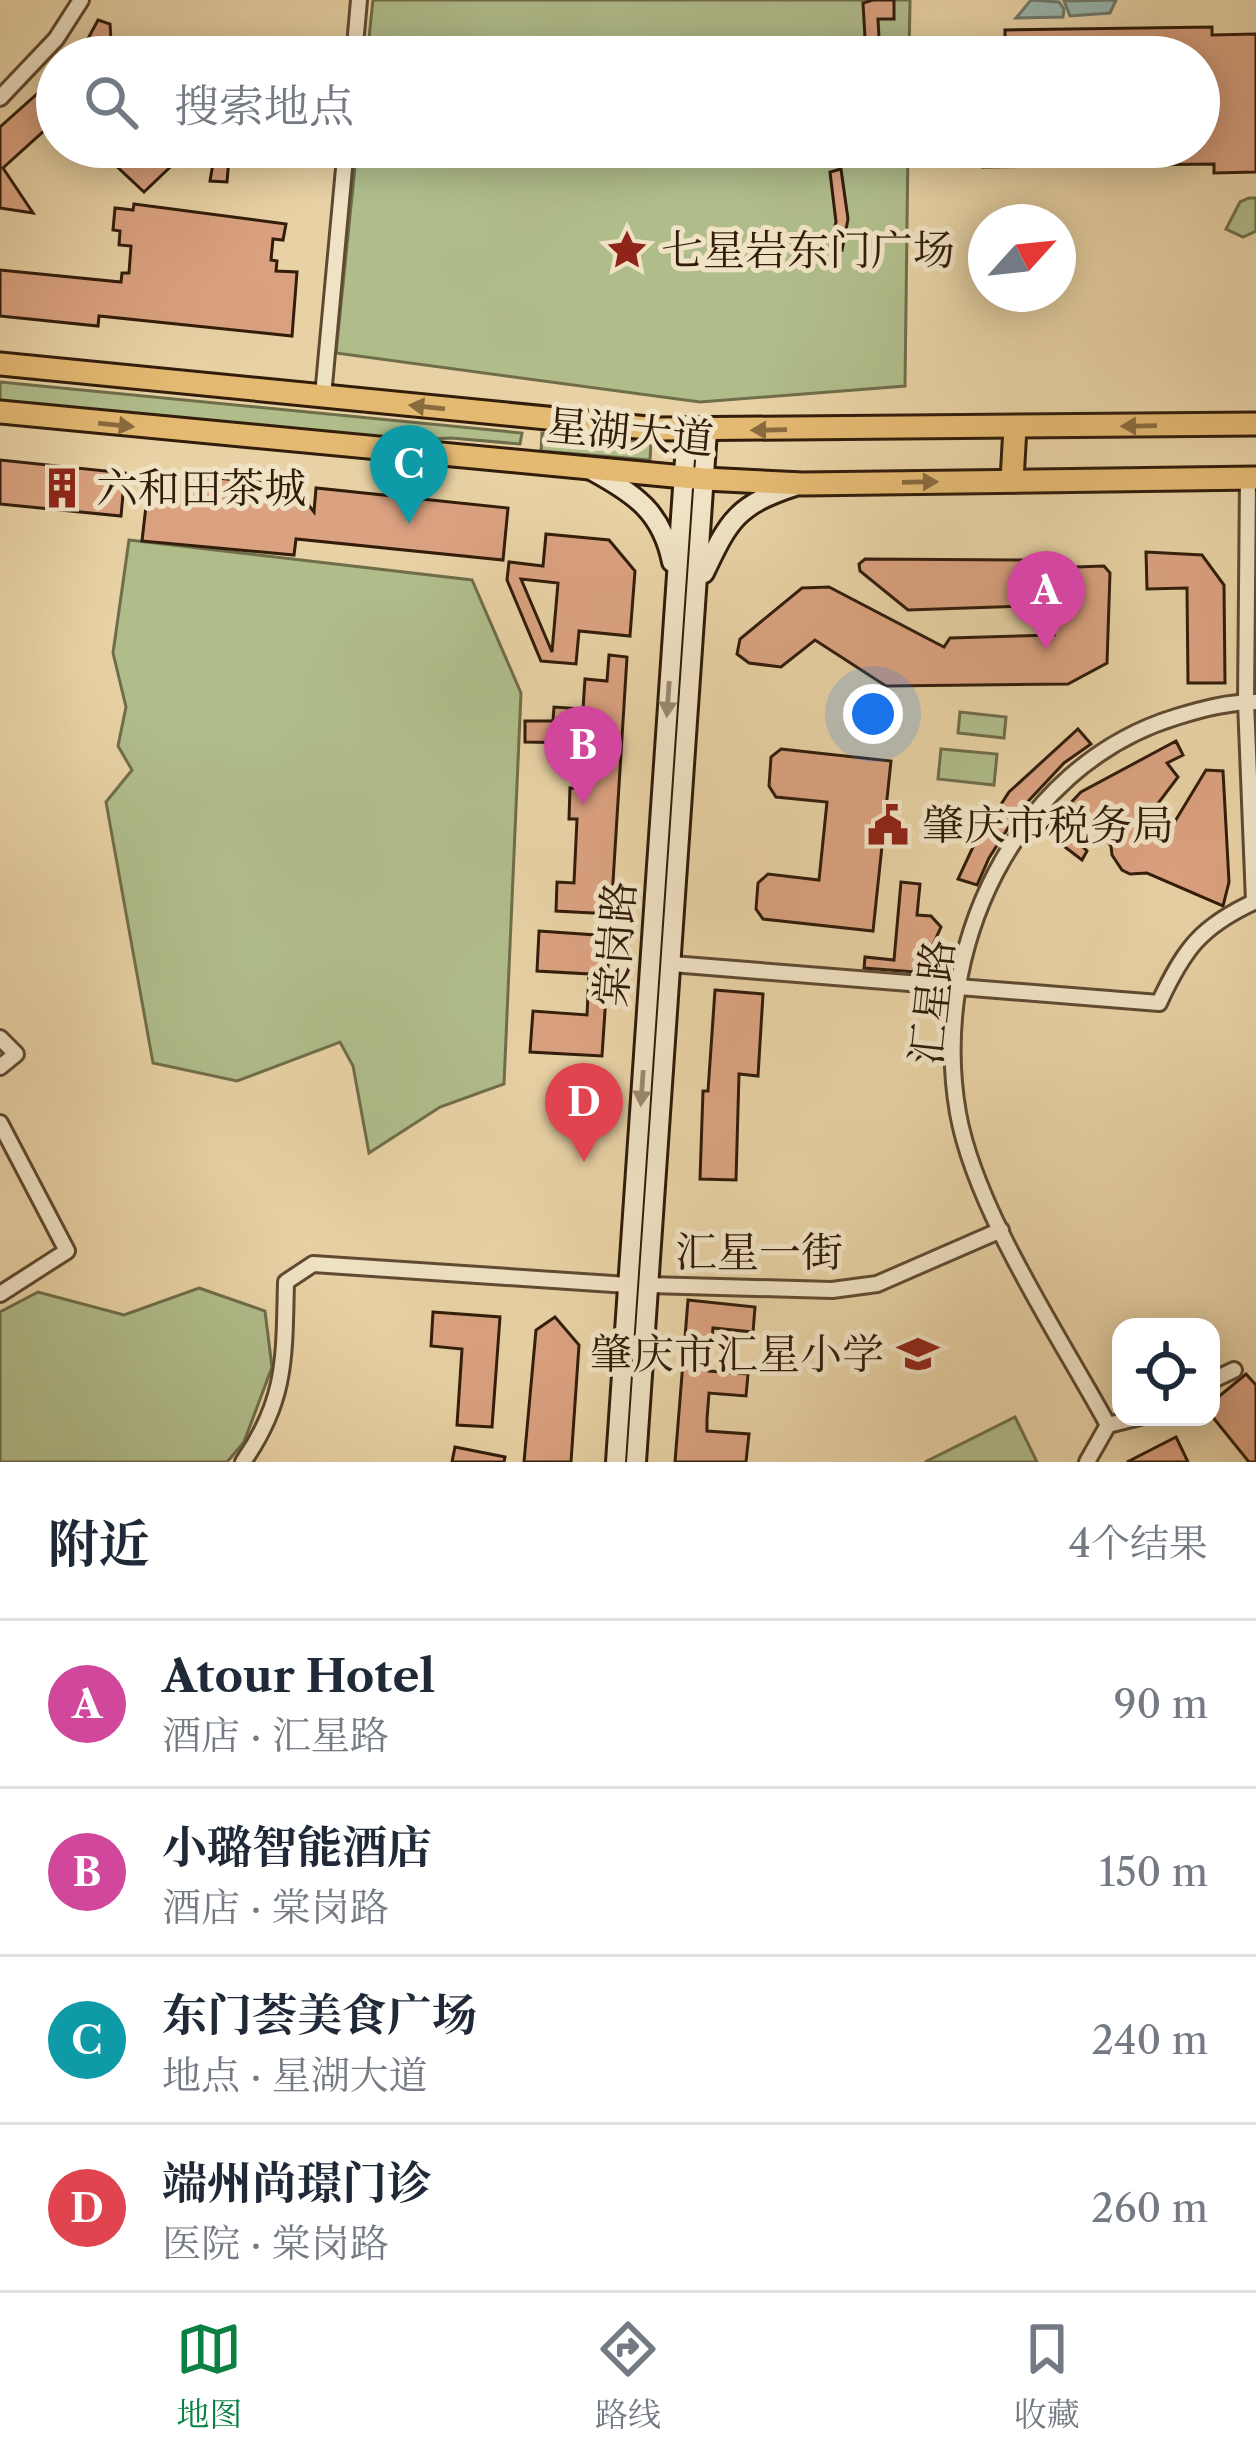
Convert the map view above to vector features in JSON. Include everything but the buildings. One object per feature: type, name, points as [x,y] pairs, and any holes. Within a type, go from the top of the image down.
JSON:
[{"type":"main road","name":"星湖大道","points":[[0,364],[530,418],[697,430],[1256,424]]},
{"type":"main road","name":"星湖大道","points":[[0,412],[694,478],[803,484],[1252,478]]},
{"type":"main road","points":[[523,461],[530,418]]},
{"type":"main road","points":[[1012,482],[1015,427]]},
{"type":"main road","name":"棠岗路","points":[[636,1462],[638,1285],[659,826],[676,582],[697,430]]},
{"type":"main road","points":[[589,468],[649,507],[669,544],[676,582]]},
{"type":"main road","name":"棠岗路","points":[[616,1462],[682,828],[699,583],[694,478]]},
{"type":"main road","points":[[699,583],[727,524],[740,510],[803,484]]},
{"type":"main road","points":[[659,826],[682,828]]},
{"type":"street","points":[[58,36],[81,0]]},
{"type":"street","points":[[356,36],[359,0]]},
{"type":"street","points":[[0,98],[36,60]]},
{"type":"street","points":[[323,396],[344,168]]},
{"type":"street","points":[[671,964],[1159,1003],[1182,954],[1209,926],[1255,901],[1252,478]]},
{"type":"street","name":"汇星路","points":[[1108,1425],[1001,1230],[959,1116],[953,1050],[960,987],[976,911],[999,864],[1031,816],[1074,771],[1144,727],[1210,707],[1251,702]]},
{"type":"street","points":[[0,1038],[16,1054],[0,1066]]},
{"type":"street","points":[[0,1124],[67,1251],[2,1288]]},
{"type":"street","name":"汇星一街","points":[[243,1462],[268,1426],[284,1367],[286,1282],[313,1264],[638,1285],[832,1290],[877,1284],[1001,1230]]},
{"type":"street","points":[[1220,1377],[1234,1370]]},
{"type":"street","points":[[1087,1462],[1112,1424]]},
{"type":"green space","points":[[373,0],[910,0],[909,36],[369,36]]},
{"type":"green space","name":"七星岩东门广场","points":[[355,168],[908,168],[905,386],[700,402],[336,353]]},
{"type":"green space","points":[[1256,198],[1256,231],[1243,237],[1226,229],[1240,202]]},
{"type":"green space","points":[[0,382],[522,433],[520,444],[451,438],[394,441],[0,401]]},
{"type":"green space","points":[[542,433],[651,442],[650,460],[541,451]]},
{"type":"green space","points":[[129,540],[472,580],[521,693],[504,1084],[440,1107],[369,1153],[353,1066],[340,1042],[237,1081],[153,1063],[106,802],[132,770],[118,746],[126,707],[113,653]]},
{"type":"green space","points":[[960,712],[1006,717],[1004,738],[958,733]]},
{"type":"green space","points":[[941,749],[997,754],[994,785],[938,779]]},
{"type":"green space","points":[[199,1288],[265,1311],[272,1367],[244,1442],[227,1462],[0,1462],[0,1312],[38,1292],[124,1315]]},
{"type":"green space","points":[[1015,1417],[1037,1462],[925,1462]]},
{"type":"water","points":[[1031,0],[1059,2],[1063,17],[1016,18]]},
{"type":"water","points":[[1116,0],[1110,13],[1070,16],[1064,1]]},
{"type":"place","name":"七星岩东门广场","points":[[627,250]]},
{"type":"place","name":"六和田茶城","points":[[62,488]]},
{"type":"place","name":"东门荟美食广场","points":[[409,524]]},
{"type":"place","name":"Atour Hotel","points":[[1046,650]]},
{"type":"place","name":"小璐智能酒店","points":[[583,805]]},
{"type":"place","name":"肇庆市税务局","points":[[888,825]]},
{"type":"place","name":"端州尚璟门诊","points":[[584,1162]]},
{"type":"place","name":"肇庆市汇星小学","points":[[918,1354]]}]
